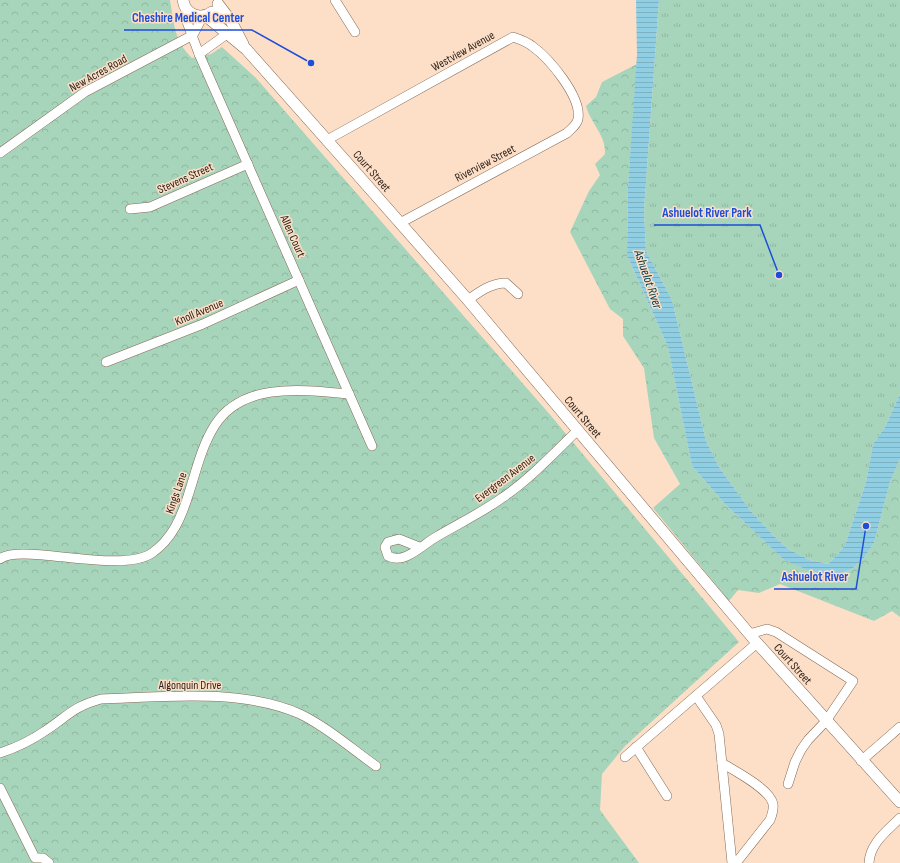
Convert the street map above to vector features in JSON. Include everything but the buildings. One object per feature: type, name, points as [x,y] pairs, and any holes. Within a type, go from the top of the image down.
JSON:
[{"type":"main road","name":"Court Street","points":[[205,16],[214,11],[218,2]]},
{"type":"main road","name":"Court Street","points":[[218,2],[231,21],[246,49]]},
{"type":"main road","name":"Court Street","points":[[185,5],[194,15],[205,16],[246,49],[468,300],[757,643],[861,761],[900,802]]},
{"type":"street","points":[[334,0],[355,32]]},
{"type":"street","name":"Allen Court","points":[[185,5],[187,22],[199,54],[372,446]]},
{"type":"street","points":[[193,35],[205,16]]},
{"type":"street","points":[[199,54],[227,34]]},
{"type":"street","name":"New Acres Road","points":[[0,153],[85,92],[193,35]]},
{"type":"street","name":"Westview Avenue","points":[[327,140],[513,37],[532,45],[557,72],[575,101],[578,109],[578,120]]},
{"type":"street","name":"Riverview Street","points":[[400,223],[567,133],[578,120]]},
{"type":"street","name":"Stevens Street","points":[[130,209],[150,207],[248,164]]},
{"type":"street","name":"Knoll Avenue","points":[[106,362],[203,324],[299,280]]},
{"type":"street","points":[[468,300],[478,292],[500,283],[506,283],[511,286],[518,294]]},
{"type":"street","name":"Kings Lane","points":[[0,559],[2,557],[20,555],[116,561],[137,559],[151,554],[174,530],[181,518],[205,445],[215,424],[226,412],[252,398],[280,390],[291,389],[349,394]]},
{"type":"street","name":"Evergreen Avenue","points":[[419,547],[504,497],[550,458],[577,431]]},
{"type":"street","points":[[750,634],[767,630],[776,632],[853,681],[826,721],[808,740],[801,750],[795,762],[788,784]]},
{"type":"street","points":[[625,757],[757,643]]},
{"type":"street","points":[[696,696],[716,725],[719,734],[732,863]]},
{"type":"street","name":"Algonquin Drive","points":[[0,752],[44,732],[70,711],[83,704],[101,699],[229,698],[272,703],[302,715],[376,766]]},
{"type":"street","points":[[861,761],[900,727]]},
{"type":"street","points":[[636,748],[666,796]]},
{"type":"street","points":[[722,763],[758,787],[770,797],[773,804],[773,811],[770,820],[736,863]]},
{"type":"street","points":[[0,788],[33,861],[43,858],[49,863]]},
{"type":"street","points":[[869,863],[870,853],[875,845],[900,818]]},
{"type":"green space","points":[[0,0],[170,0],[178,38],[186,52],[192,58],[211,54],[222,47],[256,78],[552,417],[739,642],[625,746],[602,774],[600,810],[639,863],[0,863]]},
{"type":"green space","points":[[659,0],[900,0],[900,394],[885,427],[873,444],[866,482],[845,545],[828,564],[810,560],[788,549],[750,510],[719,467],[706,441],[672,300],[646,251],[644,210]]},
{"type":"green space","points":[[637,64],[628,186],[627,255],[668,347],[692,466],[725,504],[784,560],[836,575],[852,569],[864,558],[874,543],[890,482],[900,459],[900,617],[892,611],[874,621],[780,584],[759,593],[738,590],[729,601],[653,508],[680,484],[654,438],[644,368],[623,336],[623,319],[610,309],[570,232],[589,191],[600,175],[595,164],[605,154],[605,147],[601,135],[586,106],[596,97],[602,82]]},
{"type":"water","points":[[636,0],[659,0],[644,210],[646,251],[672,300],[706,441],[719,467],[750,510],[788,549],[810,560],[828,564],[845,545],[866,482],[873,444],[885,427],[900,394],[900,459],[890,482],[874,543],[864,558],[852,569],[836,575],[808,570],[784,560],[725,504],[692,466],[668,347],[627,255],[628,186],[637,54]]},
{"type":"place","name":"Cheshire Medical Center","points":[[311,63]]},
{"type":"place","name":"Ashuelot River Park","points":[[779,275]]},
{"type":"place","name":"Ashuelot River","points":[[866,526]]}]
